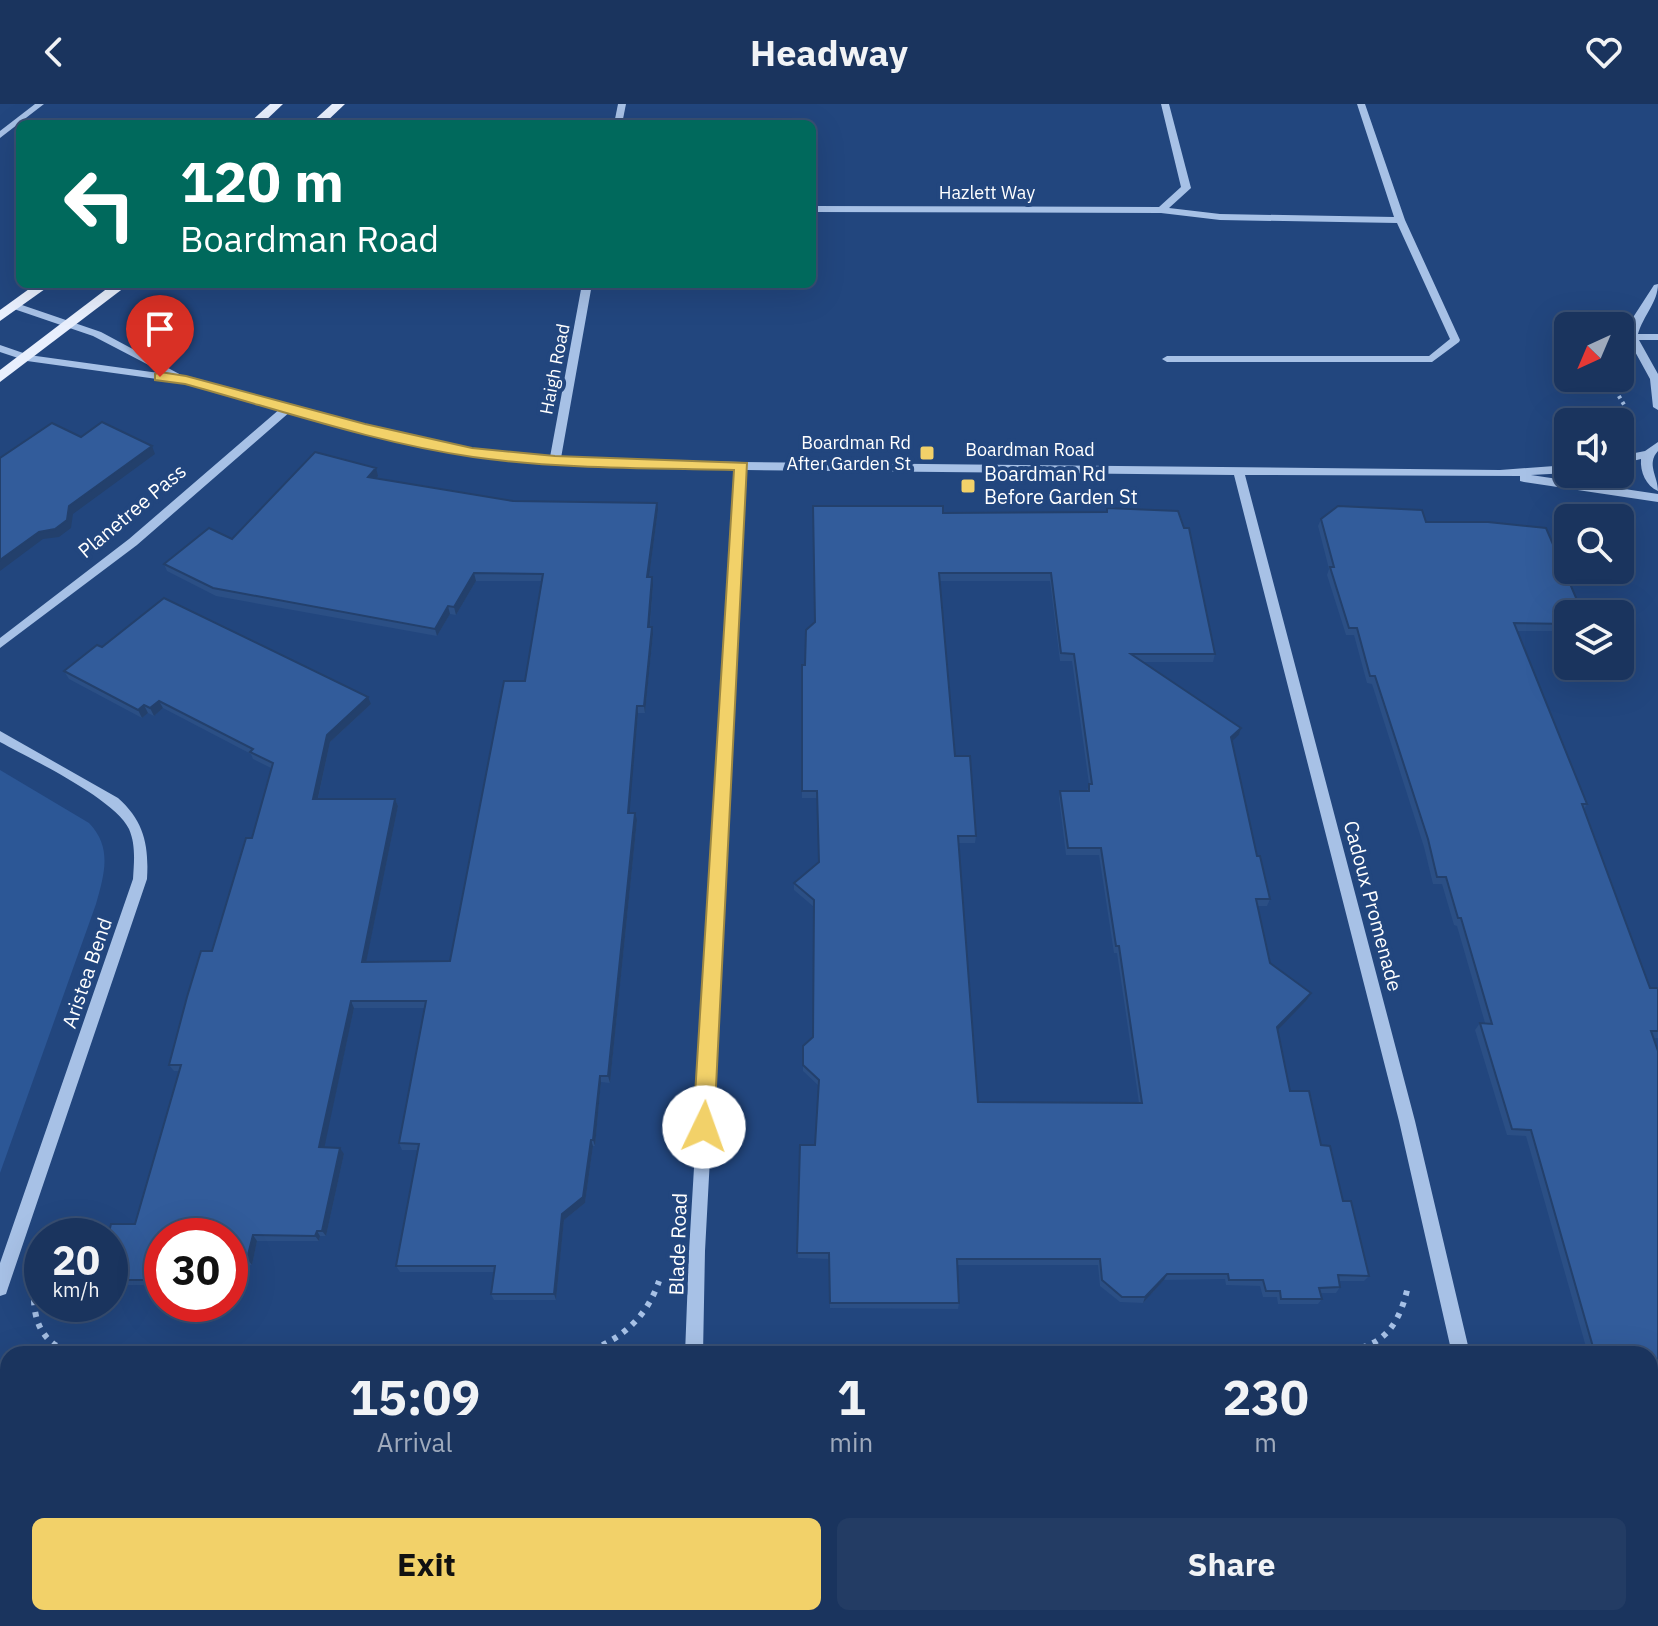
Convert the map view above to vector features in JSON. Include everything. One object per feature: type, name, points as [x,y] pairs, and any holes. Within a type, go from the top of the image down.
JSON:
[{"type":"main road","points":[[259,120],[277,104]]},
{"type":"main road","points":[[321,120],[339,104]]},
{"type":"main road","points":[[0,317],[40,288]]},
{"type":"main road","points":[[0,377],[117,288]]},
{"type":"street","points":[[19,120],[40,104]]},
{"type":"street","points":[[1161,210],[1186,188],[1165,104]]},
{"type":"street","points":[[1167,359],[1432,359],[1455,340],[1400,220],[1361,104]]},
{"type":"street","points":[[0,135],[16,123]]},
{"type":"street","name":"Hazlett Way","points":[[816,209],[1161,210],[1220,217],[1400,220]]},
{"type":"street","points":[[1634,330],[1637,319],[1658,287]]},
{"type":"street","name":"Haigh Road","points":[[555,461],[586,288]]},
{"type":"street","name":"Boardman Road","points":[[15,306],[72,324],[121,345],[186,380]]},
{"type":"street","points":[[1634,337],[1658,337]]},
{"type":"street","points":[[1634,341],[1657,382],[1658,407]]},
{"type":"street","name":"Boardman Road","points":[[0,348],[27,358],[186,380],[472,452],[555,461],[742,466],[1500,474],[1554,470]]},
{"type":"street","name":"Planetree Pass","points":[[0,644],[133,542],[288,408]]},
{"type":"street","points":[[1634,457],[1647,454],[1658,445]]},
{"type":"street","points":[[1647,454],[1647,472],[1658,487]]},
{"type":"street","name":"Blade Road","points":[[694,1346],[697,1235],[742,466]]},
{"type":"street","name":"Cadoux Promenade","points":[[1238,470],[1407,1121],[1459,1346]]},
{"type":"street","name":"Boardman Road","points":[[1500,474],[1658,498]]},
{"type":"street","name":"Aristea Bend","points":[[0,736],[110,796],[131,819],[141,839],[143,860],[140,879],[0,1287]]},
{"type":"path","points":[[604,1346],[634,1326],[656,1294],[661,1274]]},
{"type":"path","points":[[1369,1346],[1388,1334],[1399,1317],[1407,1302],[1409,1281]]},
{"type":"path","points":[[0,1287],[37,1289],[34,1318],[39,1333],[56,1346]]},
{"type":"shaded area","points":[[0,770],[89,823],[101,842],[104,862],[96,904],[0,1173]]},
{"type":"building","points":[[102,422],[152,446],[69,506],[67,520],[55,529],[39,532],[0,560],[0,458],[52,423],[81,437]]},
{"type":"building","points":[[315,452],[376,468],[368,477],[513,501],[657,503],[647,577],[652,577],[648,627],[652,627],[644,706],[637,706],[628,813],[635,813],[608,1076],[600,1076],[583,1197],[562,1214],[554,1294],[491,1294],[495,1266],[396,1266],[419,1144],[399,1143],[426,1001],[351,1001],[319,1147],[340,1148],[322,1231],[317,1231],[315,1236],[253,1235],[248,1255],[248,1218],[144,1218],[144,1280],[128,1280],[128,1224],[135,1224],[181,1065],[169,1065],[187,997],[201,951],[212,951],[246,838],[252,838],[273,763],[250,752],[253,749],[159,701],[150,708],[144,705],[138,710],[64,671],[97,645],[102,647],[164,598],[368,697],[327,735],[313,799],[395,799],[362,962],[450,961],[504,681],[525,681],[543,574],[474,573],[454,607],[448,606],[435,629],[213,588],[164,564],[209,528],[232,539]]},
{"type":"building","points":[[813,506],[943,506],[943,513],[1107,512],[1107,508],[1178,511],[1184,528],[1189,528],[1215,654],[1131,654],[1241,728],[1231,737],[1257,856],[1260,856],[1270,899],[1256,899],[1270,963],[1311,993],[1277,1027],[1290,1091],[1309,1091],[1321,1145],[1330,1146],[1343,1201],[1351,1201],[1369,1276],[1338,1275],[1340,1287],[1319,1288],[1322,1299],[1281,1299],[1280,1291],[1266,1291],[1263,1280],[1229,1280],[1228,1274],[1167,1274],[1145,1297],[1122,1297],[1102,1280],[1100,1259],[957,1259],[959,1303],[830,1303],[829,1253],[797,1253],[800,1145],[815,1145],[819,1080],[803,1065],[803,1046],[813,1037],[814,900],[794,883],[819,862],[817,791],[802,791],[802,665],[805,665],[806,630],[815,622]],"holes":[[[939,573],[1051,573],[1061,653],[1074,654],[1092,784],[1089,784],[1089,791],[1060,791],[1068,848],[1101,848],[1142,1103],[978,1102],[958,836],[976,836],[970,756],[955,756]]]},
{"type":"building","points":[[1338,506],[1422,510],[1426,522],[1488,522],[1546,528],[1554,547],[1554,584],[1570,584],[1577,600],[1554,600],[1554,624],[1514,623],[1587,804],[1582,804],[1650,988],[1658,988],[1658,1031],[1651,1031],[1658,1051],[1658,1346],[1593,1346],[1531,1130],[1512,1129],[1480,1023],[1492,1024],[1461,918],[1458,918],[1446,877],[1437,877],[1428,839],[1375,676],[1370,676],[1357,628],[1349,628],[1330,567],[1334,567],[1321,519]]},
{"type":"place","name":"Boardman Rd After Garden St","points":[[927,453]]},
{"type":"place","name":"Boardman Rd Before Garden St","points":[[968,486]]},
{"type":"route","points":[[160,377],[186,380],[364,429],[472,452],[555,461],[742,466],[704,1127]]}]
